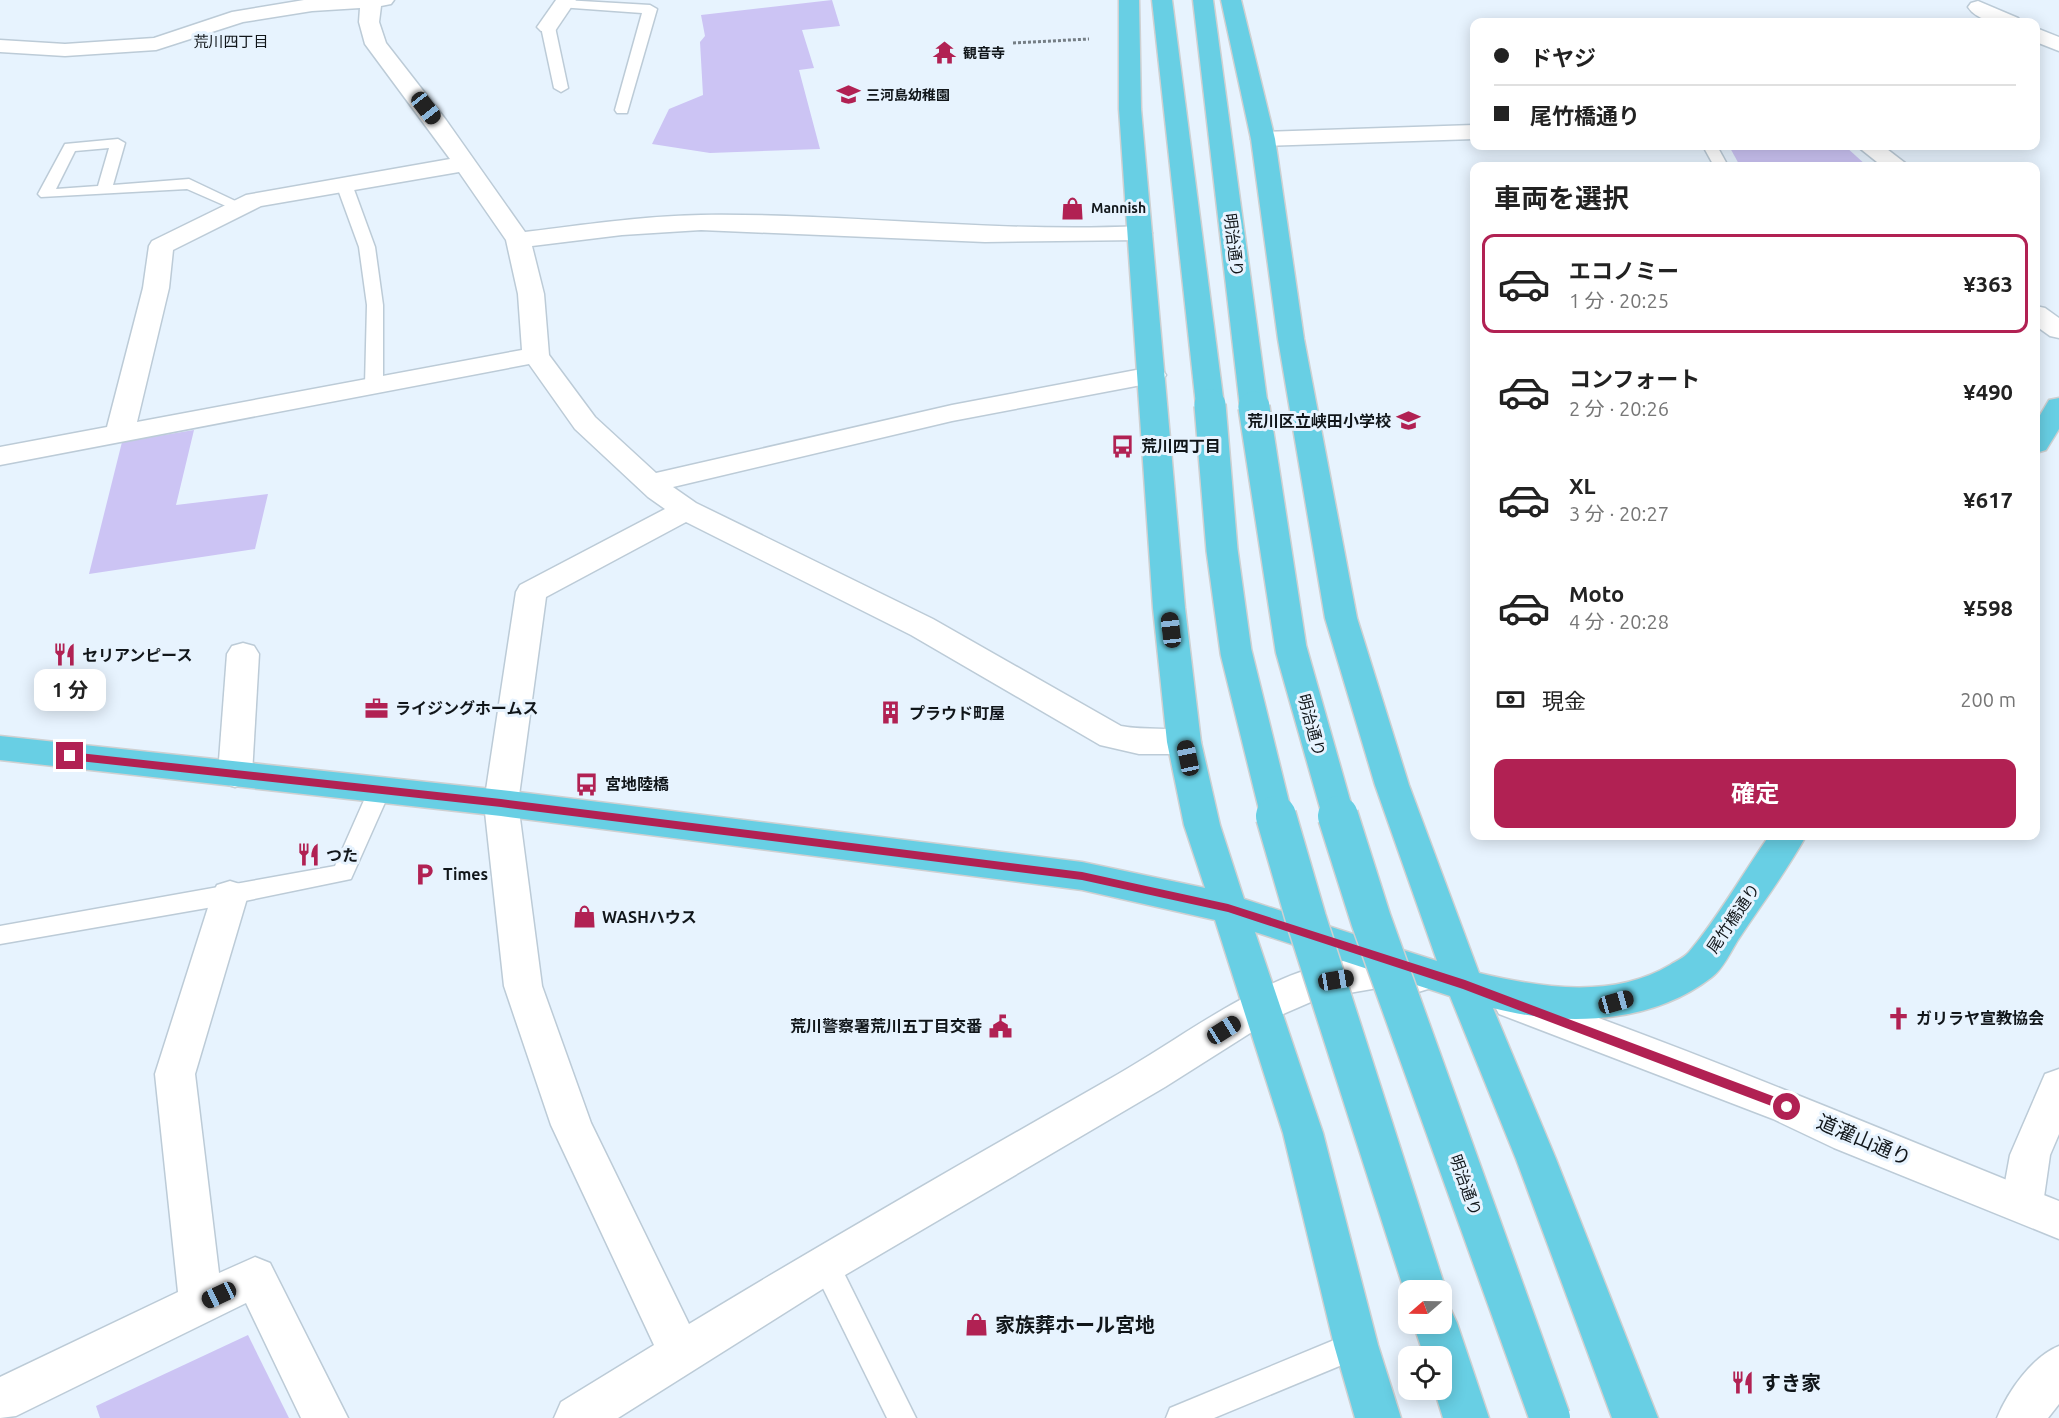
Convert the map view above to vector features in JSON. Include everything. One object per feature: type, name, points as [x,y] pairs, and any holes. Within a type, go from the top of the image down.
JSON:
[{"type":"main road","points":[[1129,0],[1130,109],[1169,608],[1184,742],[1202,825],[1303,1133],[1356,1345],[1378,1418]]},
{"type":"main road","points":[[1162,0],[1210,405],[1222,550],[1236,652],[1262,766],[1306,919],[1422,1280]]},
{"type":"main road","name":"明治通り","points":[[1203,0],[1254,407],[1291,649],[1323,767],[1371,920],[1550,1418]]},
{"type":"main road","points":[[1231,0],[1263,140],[1291,339],[1341,618],[1392,785],[1465,985],[1536,1159],[1635,1418]]},
{"type":"main road","points":[[2040,437],[2059,406]]},
{"type":"main road","name":"尾竹橋通り","points":[[0,748],[501,803],[1012,865],[1082,876],[1228,908],[1465,985],[1516,998],[1564,1002],[1616,1002],[1663,988],[1701,965],[1785,840]]},
{"type":"main road","points":[[1439,1334],[1466,1418]]},
{"type":"street","points":[[0,46],[65,50],[156,44],[239,16],[312,5],[377,0],[369,22],[376,44],[518,240],[531,294],[536,355],[585,423],[651,483],[686,510],[922,627],[1112,736],[1139,742],[1184,742]]},
{"type":"street","points":[[548,27],[565,2]]},
{"type":"street","points":[[1975,10],[1999,18]]},
{"type":"street","points":[[2040,36],[2059,45]]},
{"type":"street","points":[[2059,56],[2054,60],[2059,64]]},
{"type":"street","points":[[1263,140],[1470,132]]},
{"type":"street","points":[[1875,150],[1891,162]]},
{"type":"street","points":[[120,432],[156,288],[160,246],[255,200],[465,164]]},
{"type":"street","points":[[518,240],[684,223],[1070,238],[1140,233]]},
{"type":"street","points":[[2040,317],[2059,330]]},
{"type":"street","points":[[0,456],[536,355]]},
{"type":"street","points":[[651,483],[952,413],[1152,375]]},
{"type":"street","points":[[681,1355],[571,1125],[524,986],[501,803],[531,592],[686,510]]},
{"type":"street","points":[[235,774],[243,654]]},
{"type":"street","points":[[201,1303],[175,1074],[230,895]]},
{"type":"street","name":"道灌山通り","points":[[577,1418],[825,1264],[1141,1081],[1260,1007],[1315,983],[1378,973],[1465,985],[1787,1107],[1848,1135],[2059,1220]]},
{"type":"street","points":[[2022,1204],[2030,1155],[2059,1086]]},
{"type":"street","points":[[0,1400],[255,1277],[325,1418]]},
{"type":"street","points":[[2020,1418],[2059,1368]]},
{"type":"lane","points":[[565,2],[650,9],[622,110]]},
{"type":"lane","points":[[548,27],[561,88]]},
{"type":"lane","points":[[104,190],[118,143],[70,147],[46,194],[81,192],[189,184],[240,207]]},
{"type":"lane","points":[[344,184],[367,247],[375,305],[374,385]]},
{"type":"lane","points":[[0,934],[230,895],[343,873],[380,789]]},
{"type":"lane","points":[[825,1264],[902,1418]]},
{"type":"lane","points":[[1180,1418],[1356,1345]]},
{"type":"path","points":[[1013,43],[1091,39]]},
{"type":"shaded area","points":[[832,0],[840,26],[802,30],[814,68],[799,70],[820,149],[710,153],[652,144],[669,109],[703,95],[700,42],[705,36],[701,15]]},
{"type":"shaded area","points":[[1731,150],[1849,150],[1863,162],[1738,162]]},
{"type":"shaded area","points":[[194,430],[176,505],[268,494],[255,549],[89,574],[122,442]]},
{"type":"shaded area","points":[[248,1335],[289,1418],[100,1418],[96,1406]]},
{"type":"place","name":"観音寺","points":[[945,53]]},
{"type":"place","name":"三河島幼稚園","points":[[848,95]]},
{"type":"place","name":"Mannish","points":[[1073,208]]},
{"type":"place","name":"荒川区立峡田小学校","points":[[1409,421]]},
{"type":"place","name":"荒川四丁目","points":[[1123,446]]},
{"type":"place","name":"セリアンピース","points":[[64,655]]},
{"type":"place","name":"ライジングホームス","points":[[377,708]]},
{"type":"place","name":"プラウド町屋","points":[[891,713]]},
{"type":"place","name":"宮地陸橋","points":[[587,784]]},
{"type":"place","name":"つた","points":[[308,855]]},
{"type":"place","name":"Times","points":[[425,874]]},
{"type":"place","name":"WASHハウス","points":[[584,917]]},
{"type":"place","name":"ガリラヤ宣教協会","points":[[1898,1018]]},
{"type":"place","name":"荒川警察署荒川五丁目交番","points":[[1000,1026]]},
{"type":"place","name":"家族葬ホール宮地","points":[[977,1325]]},
{"type":"place","name":"すき家","points":[[1743,1383]]},
{"type":"district","name":"荒川四丁目","points":[[231,42]]},
{"type":"route","points":[[70,756],[501,803],[1012,865],[1082,876],[1228,908],[1465,985],[1787,1107]]}]
